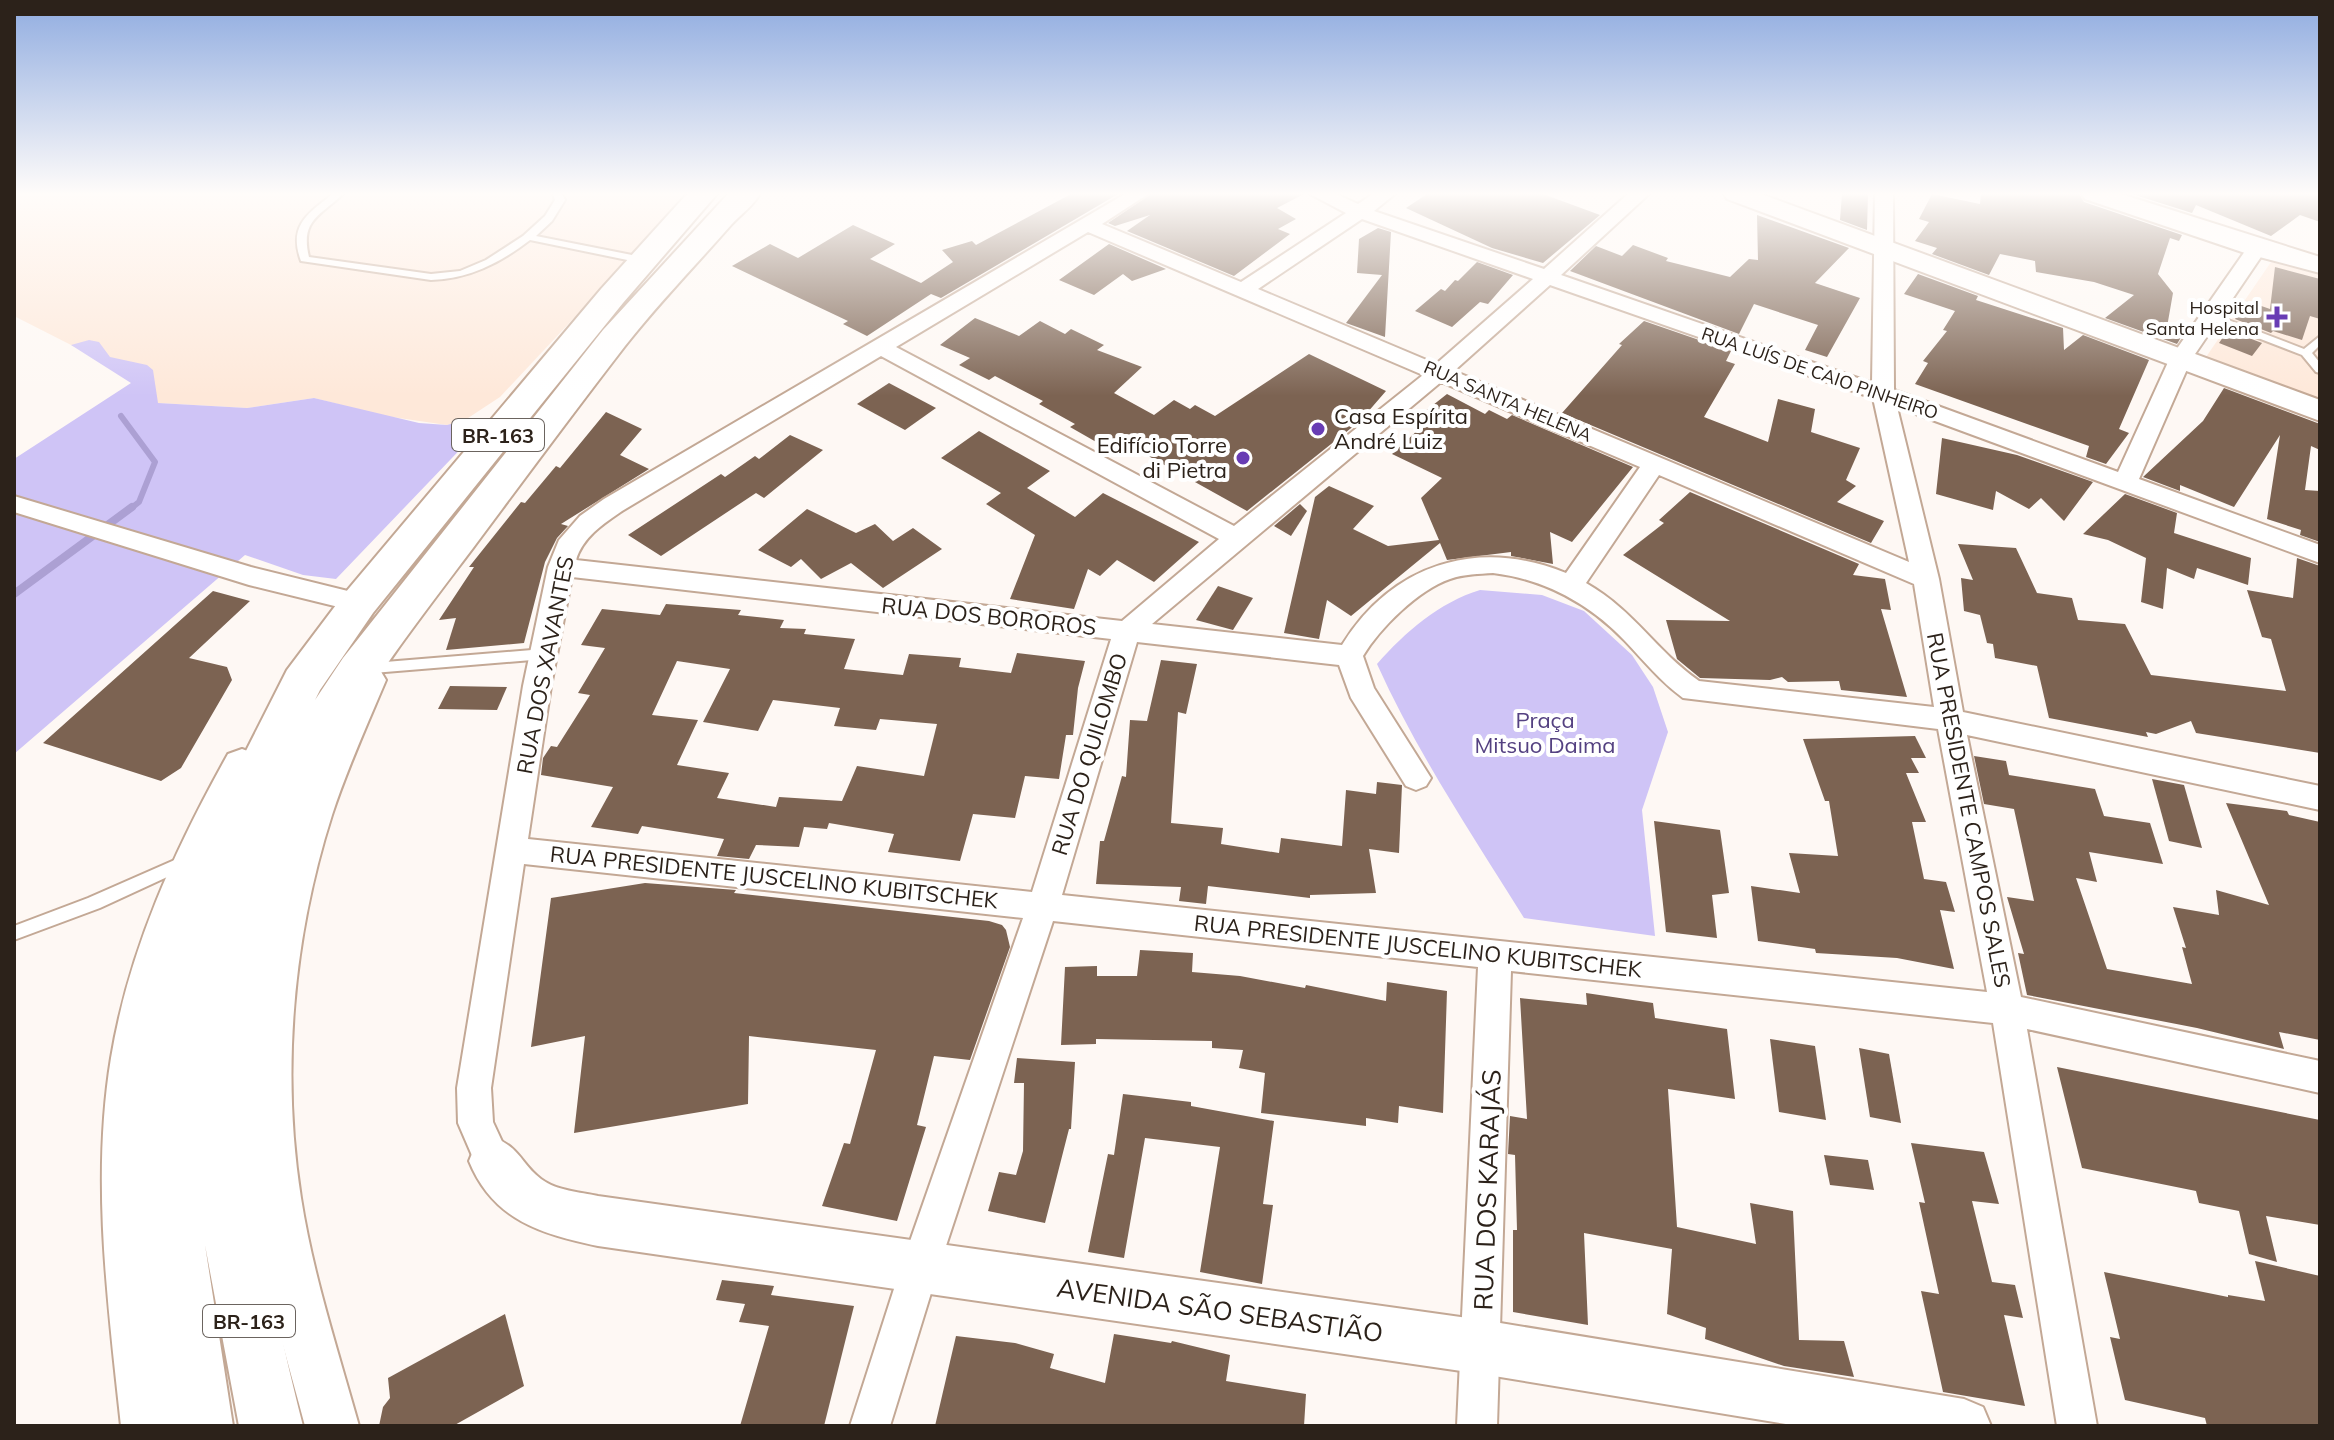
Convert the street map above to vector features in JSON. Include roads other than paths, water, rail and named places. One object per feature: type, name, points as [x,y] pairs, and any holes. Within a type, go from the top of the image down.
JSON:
[{"type":"highway","name":"BR-163","points":[[271,1426],[239,1272],[231,1216],[224,1055],[236,939],[259,862],[286,790],[374,632],[641,261]]},
{"type":"highway","name":"BR-163","points":[[201,1426],[194,1396],[175,1242],[171,1153],[175,1028],[190,942],[239,810],[302,682],[374,632],[615,337],[683,261]]},
{"type":"main road","points":[[1917,261],[2320,411]]},
{"type":"main road","points":[[332,1426],[307,1336],[272,1168],[267,1089],[270,1015],[281,935],[305,836],[374,632]]},
{"type":"main road","points":[[148,1426],[131,1275],[127,1185],[129,1102],[141,1021],[156,956],[212,816],[253,745],[302,682]]},
{"type":"main road","name":"AVENIDA SÃO SEBASTIÃO","points":[[493,1161],[524,1197],[556,1212],[1482,1347],[1964,1426]]},
{"type":"street","name":"RUA DOS XAVANTES","points":[[493,1161],[476,1123],[474,1088],[544,654],[568,546],[589,522],[613,505],[1027,261]]},
{"type":"street","name":"RUA SANTA HELENA","points":[[1177,261],[1926,579]]},
{"type":"street","points":[[1245,289],[1287,261]]},
{"type":"street","name":"RUA LUÍS DE CAIO PINHEIRO","points":[[1499,261],[1883,394],[2320,554]]},
{"type":"street","name":"RUA DO QUILOMBO","points":[[870,1426],[920,1267],[1043,905],[1127,631],[1440,372],[1565,261]]},
{"type":"street","name":"RUA PRESIDENTE CAMPOS SALES","points":[[1882,261],[1883,394],[1926,579],[1950,720],[2007,1009],[2077,1426]]},
{"type":"street","points":[[2126,481],[2180,360],[2248,261]]},
{"type":"street","points":[[881,347],[1236,538]]},
{"type":"street","points":[[1571,585],[1655,464]]},
{"type":"street","points":[[14,504],[249,576],[374,632]]},
{"type":"street","points":[[1416,778],[1361,691],[1349,656],[1366,627],[1440,573],[1496,564],[1526,567],[1571,585],[1628,627],[1668,673],[1693,691],[1950,720],[2320,798]]},
{"type":"street","name":"RUA DOS BOROROS","points":[[561,567],[1349,656]]},
{"type":"street","name":"RUA PRESIDENTE JUSCELINO KUBITSCHEK","points":[[511,850],[2007,1009],[2320,1077]]},
{"type":"street","name":"RUA DOS KARAJÁS","points":[[1477,1426],[1495,954]]},
{"type":"lane","points":[[320,261],[431,277],[448,277],[490,261]]},
{"type":"lane","points":[[2210,316],[2306,353],[2320,370]]},
{"type":"lane","points":[[2306,353],[2320,339]]},
{"type":"lane","points":[[374,632],[544,654]]},
{"type":"lane","points":[[14,933],[94,903],[193,858]]},
{"type":"waterway","points":[[121,416],[155,462],[139,502],[130,509]]},
{"type":"waterway","points":[[14,594],[132,507]]},
{"type":"place","name":"Hospital Santa Helena","points":[[2277,317]]},
{"type":"place","name":"Casa Espírita André Luiz","points":[[1318,429]]},
{"type":"place","name":"Edifício Torre di Pietra","points":[[1243,458]]},
{"type":"park label","name":"Praça Mitsuo Daima","points":[[1545,732]]}]
